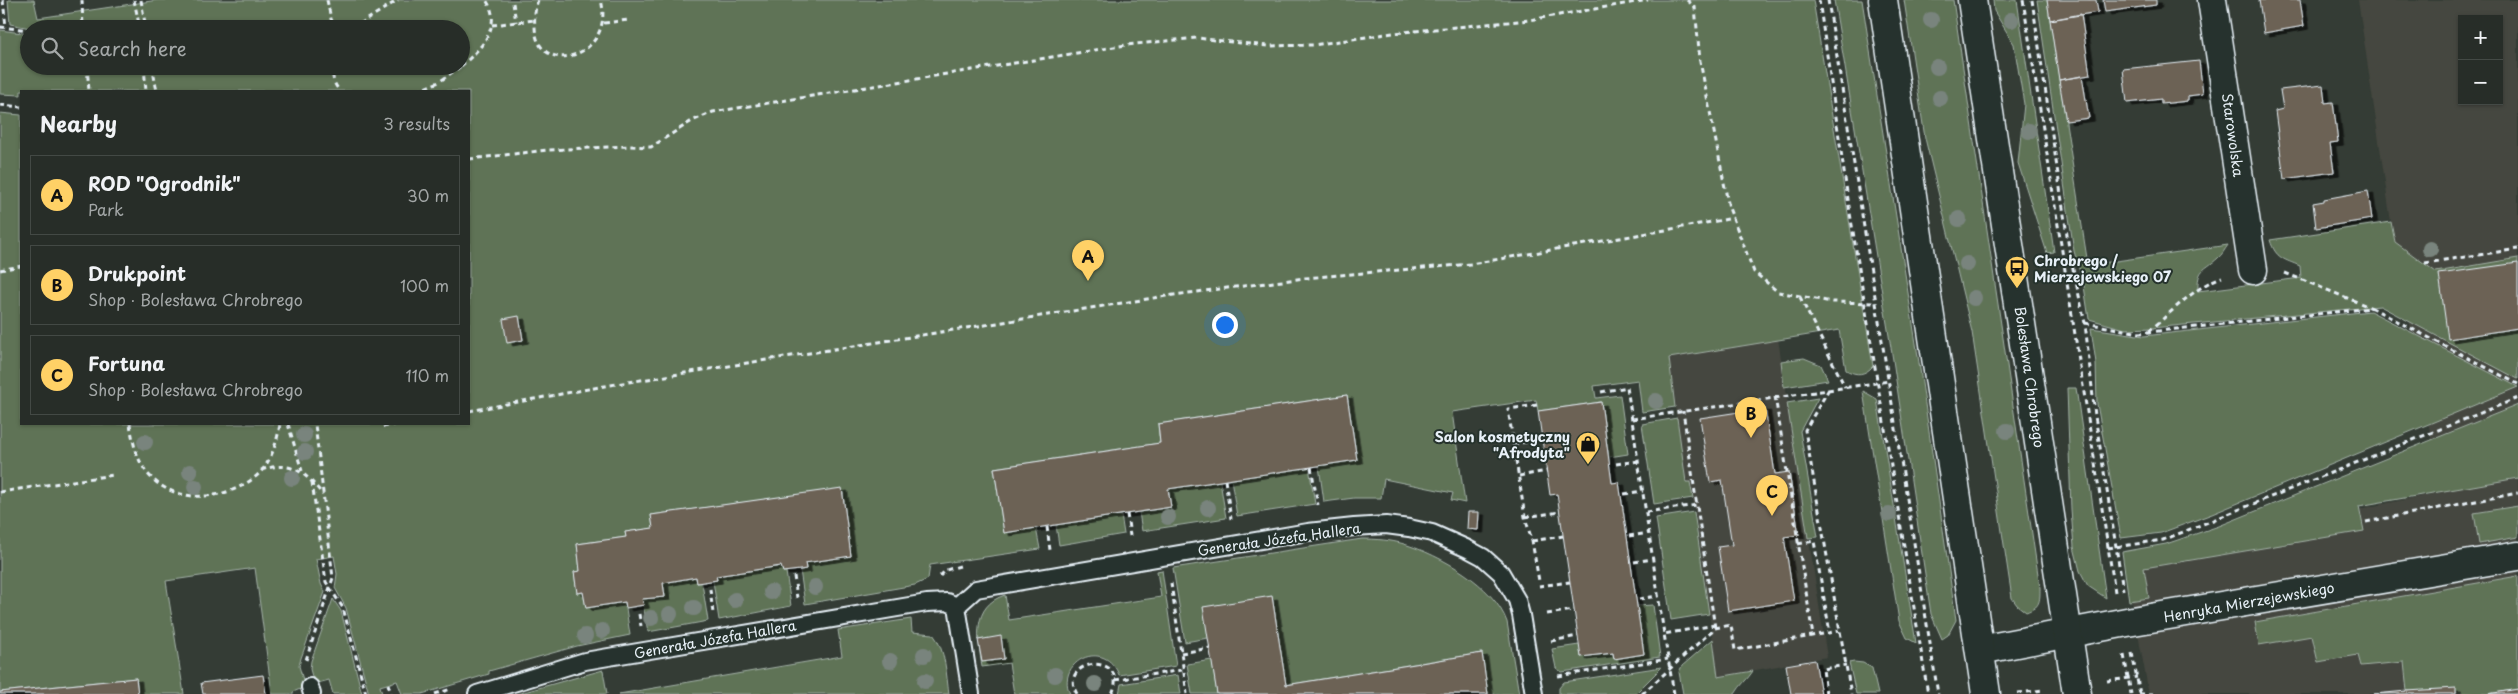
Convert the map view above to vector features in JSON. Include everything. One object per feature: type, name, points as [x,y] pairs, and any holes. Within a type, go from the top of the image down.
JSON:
[{"type":"street","points":[[1884,0],[1986,694]]},
{"type":"street","name":"Bolesława Chrobrego","points":[[1972,0],[2077,694]]},
{"type":"street","name":"Starowolska","points":[[2212,0],[2253,270]]},
{"type":"street","name":"Henryka Mierzejewskiego","points":[[1980,650],[2124,623],[2518,556]]},
{"type":"lane","name":"Generała Józefa Hallera","points":[[476,694],[586,661],[927,603],[947,602],[957,606],[967,595],[984,586],[1354,526],[1386,526],[1432,533],[1483,557],[1501,573],[1510,586],[1522,615],[1534,694]]},
{"type":"lane","points":[[957,606],[971,694]]},
{"type":"path","points":[[3,0],[6,27]]},
{"type":"path","points":[[82,0],[83,20]]},
{"type":"path","points":[[134,0],[138,20]]},
{"type":"path","points":[[142,0],[145,20]]},
{"type":"path","points":[[327,0],[332,20]]},
{"type":"path","points":[[366,20],[398,0]]},
{"type":"path","points":[[470,58],[487,38],[492,25],[493,13],[486,0]]},
{"type":"path","points":[[538,0],[534,20],[535,36],[539,44],[554,56],[567,57],[580,52],[592,43],[604,23],[601,0]]},
{"type":"path","points":[[470,159],[548,150],[629,146],[651,147],[692,121],[712,112],[1126,46],[1197,38],[1268,46],[1312,45],[1393,32],[1529,20],[1648,0]]},
{"type":"path","points":[[1688,0],[1695,6],[1700,61],[1720,166],[1734,218],[1754,272],[1778,292],[1832,302],[1876,303]]},
{"type":"path","points":[[1819,0],[1865,304],[1928,694]]},
{"type":"path","points":[[1828,0],[1938,694]]},
{"type":"path","points":[[2022,0],[2108,548],[2140,694],[2152,694]]},
{"type":"path","points":[[2032,0],[2070,255],[2085,323],[2095,416],[2117,548],[2131,694]]},
{"type":"path","points":[[513,3],[516,22]]},
{"type":"path","points":[[492,25],[534,20]]},
{"type":"path","points":[[604,23],[629,20]]},
{"type":"path","points":[[0,28],[20,29]]},
{"type":"path","points":[[88,75],[90,90]]},
{"type":"path","points":[[145,75],[146,90]]},
{"type":"path","points":[[154,75],[157,90]]},
{"type":"path","points":[[332,75],[339,90]]},
{"type":"path","points":[[419,90],[439,82],[449,75]]},
{"type":"path","points":[[0,105],[20,107]]},
{"type":"path","points":[[470,411],[610,385],[1166,296],[1305,278],[1471,264],[1734,218]]},
{"type":"path","points":[[2425,263],[2518,250]]},
{"type":"path","points":[[0,270],[20,266]]},
{"type":"path","points":[[1800,297],[1844,387]]},
{"type":"path","points":[[2085,323],[2140,333],[2372,308],[2518,384]]},
{"type":"path","points":[[1632,419],[1775,396],[1889,381]]},
{"type":"path","points":[[1601,392],[1628,387],[1674,694]]},
{"type":"path","points":[[1829,389],[1805,430],[1851,694]]},
{"type":"path","points":[[1775,396],[1813,636]]},
{"type":"path","points":[[2108,548],[2163,540],[2518,398]]},
{"type":"path","points":[[1537,405],[1508,409],[1525,517],[1532,542],[1541,596]]},
{"type":"path","points":[[1683,411],[1715,627]]},
{"type":"path","points":[[130,425],[138,459],[148,474],[157,482],[182,494],[204,496],[227,492],[254,478],[276,445],[280,425]]},
{"type":"path","points":[[288,425],[302,472]]},
{"type":"path","points":[[311,691],[305,670],[306,657],[333,578],[315,425]]},
{"type":"path","points":[[383,426],[390,425]]},
{"type":"path","points":[[1513,444],[1542,440]]},
{"type":"path","points":[[1616,464],[1639,461]]},
{"type":"path","points":[[261,470],[282,466],[302,472],[324,495]]},
{"type":"path","points":[[1311,467],[1318,508]]},
{"type":"path","points":[[1519,476],[1546,471]]},
{"type":"path","points":[[0,492],[113,475]]},
{"type":"path","points":[[1225,480],[1232,522]]},
{"type":"path","points":[[312,482],[321,558],[326,582],[343,608],[366,694]]},
{"type":"path","points":[[1624,494],[1643,491]]},
{"type":"path","points":[[2366,522],[2518,493]]},
{"type":"path","points":[[1646,512],[1697,505]]},
{"type":"path","points":[[1525,517],[1560,512]]},
{"type":"path","points":[[1126,514],[1130,538]]},
{"type":"path","points":[[1047,526],[1050,550]]},
{"type":"path","points":[[1629,536],[1649,533]]},
{"type":"path","points":[[1532,542],[1563,536]]},
{"type":"path","points":[[1798,544],[1814,541],[1830,633]]},
{"type":"path","points":[[1167,556],[1187,694]]},
{"type":"path","points":[[1634,562],[1653,559]]},
{"type":"path","points":[[794,576],[798,602]]},
{"type":"path","points":[[1539,586],[1570,582]]},
{"type":"path","points":[[710,589],[713,616]]},
{"type":"path","points":[[1640,599],[1658,596]]},
{"type":"path","points":[[1543,615],[1574,610]]},
{"type":"path","points":[[1664,634],[1731,626],[1735,650],[1840,631]]},
{"type":"path","points":[[1642,694],[1715,627]]},
{"type":"path","points":[[1547,642],[1578,636]]},
{"type":"path","points":[[1181,653],[1210,648]]},
{"type":"path","points":[[1552,677],[1668,659]]},
{"type":"path","points":[[1078,694],[1074,683],[1076,675],[1086,664],[1102,664],[1108,668],[1115,680],[1112,694]]},
{"type":"path","points":[[1826,694],[1822,669],[1846,665]]},
{"type":"path","points":[[1115,680],[1183,670]]},
{"type":"path","points":[[388,684],[391,694]]},
{"type":"shaded area","points":[[2358,0],[2518,0],[2518,694],[2149,694],[2124,558],[2441,492],[2391,222]]},
{"type":"shaded area","points":[[1778,339],[1827,657],[1718,677],[1693,498],[1690,483],[1686,483],[1668,358]]},
{"type":"green space","points":[[8,0],[34,0],[38,18],[158,0],[1813,0],[1873,366],[1861,374],[1846,370],[1839,330],[1669,358],[1675,407],[1642,412],[1638,380],[1594,386],[1596,398],[1620,395],[1628,454],[1609,457],[1601,402],[1538,411],[1536,400],[1452,412],[1465,503],[1451,500],[1453,493],[1384,479],[1381,498],[1354,498],[1324,502],[1319,466],[1357,459],[1347,395],[1158,424],[1160,443],[994,468],[1004,533],[1036,528],[1040,549],[930,565],[928,579],[915,585],[805,604],[800,570],[806,569],[805,563],[851,556],[842,489],[651,515],[653,528],[625,532],[626,537],[577,544],[580,571],[574,572],[577,593],[583,592],[586,608],[625,602],[630,635],[577,646],[489,671],[489,674],[422,694],[402,694],[397,681],[380,686],[382,694],[369,694],[346,608],[335,588],[337,574],[334,556],[316,559],[321,584],[325,592],[299,666],[305,687],[293,692],[293,694],[272,694],[255,568],[166,581],[184,694],[138,694],[136,678],[0,692],[0,113],[20,115],[20,425],[470,425],[470,90],[20,90],[20,95],[0,94],[0,30],[20,33],[20,75],[470,75],[470,20],[20,20],[20,26],[10,24]]},
{"type":"green space","points":[[1834,0],[1862,0],[1920,369],[1956,620],[1948,635],[1942,639],[1931,614],[1893,360]]},
{"type":"green space","points":[[1904,0],[1953,0],[2040,588],[2037,606],[2026,612],[2012,598],[1972,332],[1925,138]]},
{"type":"green space","points":[[1993,0],[2017,0],[2054,252],[2047,253],[2018,163],[2024,104],[2014,44],[1994,11]]},
{"type":"green space","points":[[2037,0],[2047,0],[2088,265],[2228,245],[2219,257],[2200,274],[2198,291],[2301,278],[2300,266],[2278,255],[2270,240],[2391,222],[2395,242],[2436,272],[2518,258],[2518,379],[2380,306],[2152,328],[2125,329],[2089,319],[2084,286],[2074,251]]},
{"type":"green space","points":[[2370,311],[2518,387],[2212,514],[2161,533],[2121,538],[2097,404],[2096,363],[2091,328],[2144,336]]},
{"type":"green space","points":[[1804,358],[1821,365],[1828,380],[1784,387],[1781,361]]},
{"type":"green space","points":[[2067,388],[2076,388],[2106,598],[2088,586],[2080,571],[2074,547]]},
{"type":"green space","points":[[1863,391],[1877,399],[1916,643],[1907,638],[1899,621]]},
{"type":"green space","points":[[1818,398],[1800,431],[1818,537],[1808,538],[1787,403]]},
{"type":"green space","points":[[2518,405],[2518,478],[2359,506],[2364,531],[2144,568],[2149,598],[2129,601],[2122,552],[2166,544],[2219,526]]},
{"type":"green space","points":[[1677,418],[1686,482],[1690,482],[1693,498],[1654,504],[1642,424]]},
{"type":"green space","points":[[1309,467],[1315,504],[1237,516],[1231,479]]},
{"type":"green space","points":[[1220,481],[1226,518],[1142,531],[1139,512],[1171,507],[1168,489]]},
{"type":"green space","points":[[2518,506],[2518,537],[2479,544],[2474,513]]},
{"type":"green space","points":[[1694,512],[1709,614],[1671,620],[1656,518]]},
{"type":"green space","points":[[1121,515],[1124,534],[1059,545],[1056,525]]},
{"type":"green space","points":[[1362,539],[1383,540],[1418,549],[1449,564],[1478,584],[1500,608],[1507,622],[1519,694],[1488,694],[1481,653],[1286,685],[1272,597],[1208,638],[1185,642],[1173,568]]},
{"type":"green space","points":[[781,566],[783,572],[786,572],[791,606],[719,620],[713,581],[717,580],[716,576]]},
{"type":"green space","points":[[1162,570],[1176,666],[1119,675],[1112,664],[1103,657],[1083,658],[1069,672],[1067,682],[1070,694],[1014,694],[1009,663],[982,667],[979,625],[986,607],[994,600],[1005,595],[1009,620],[1161,597],[1157,571]]},
{"type":"green space","points":[[2518,576],[2518,689],[2488,694],[2407,691],[2404,662],[2361,666],[2358,655],[2318,662],[2312,636],[2259,645],[2255,622]]},
{"type":"green space","points":[[696,577],[697,583],[702,583],[708,621],[648,632],[642,599],[665,597],[663,583]]},
{"type":"green space","points":[[333,599],[341,611],[362,694],[333,694],[329,680],[314,684],[310,669],[311,661]]},
{"type":"green space","points":[[1653,605],[1660,657],[1562,672],[1556,668],[1552,649],[1579,645],[1581,657],[1613,653],[1614,659],[1644,654],[1637,606]]},
{"type":"green space","points":[[911,619],[912,632],[933,634],[941,647],[949,694],[619,694],[842,656],[838,630]]},
{"type":"green space","points":[[1713,639],[1718,677],[1753,671],[1735,694],[1683,694],[1679,672],[1682,666]]},
{"type":"green space","points":[[1212,660],[1217,694],[1192,694],[1187,664]]},
{"type":"green space","points":[[1849,663],[1863,663],[1872,668],[1878,694],[1856,694]]},
{"type":"green space","points":[[1662,667],[1635,694],[1559,694],[1559,688],[1564,682]]},
{"type":"green space","points":[[603,670],[607,694],[517,694]]},
{"type":"green space","points":[[1178,675],[1181,694],[1119,694],[1121,684]]},
{"type":"building","points":[[2047,0],[2096,0],[2098,12],[2050,20]]},
{"type":"building","points":[[2103,0],[2156,0],[2156,5],[2105,12]]},
{"type":"building","points":[[2259,0],[2300,0],[2304,26],[2264,33]]},
{"type":"building","points":[[2081,14],[2090,75],[2059,80],[2050,20]]},
{"type":"building","points":[[2199,61],[2203,94],[2188,96],[2188,101],[2161,104],[2161,99],[2127,103],[2123,69]]},
{"type":"building","points":[[2082,76],[2089,118],[2066,121],[2059,80]]},
{"type":"building","points":[[2323,85],[2325,103],[2333,102],[2338,142],[2330,143],[2334,172],[2284,179],[2275,111],[2283,109],[2280,90]]},
{"type":"building","points":[[2368,191],[2372,219],[2316,228],[2313,203],[2324,201],[2324,199]]},
{"type":"building","points":[[2518,263],[2518,328],[2448,339],[2439,274]]},
{"type":"building","points":[[519,316],[523,340],[507,343],[503,319]]},
{"type":"building","points":[[1347,395],[1357,460],[1168,489],[1171,507],[1004,533],[994,468],[1160,443],[1158,424]]},
{"type":"building","points":[[1601,402],[1612,483],[1619,482],[1644,654],[1614,659],[1613,653],[1581,657],[1557,494],[1550,495],[1538,411]]},
{"type":"building","points":[[1765,408],[1775,474],[1789,472],[1799,535],[1784,537],[1794,601],[1728,611],[1718,547],[1732,545],[1722,480],[1710,482],[1700,418]]},
{"type":"building","points":[[842,488],[851,556],[805,563],[806,569],[800,570],[783,572],[781,566],[716,576],[717,580],[697,583],[696,577],[663,583],[665,597],[642,599],[644,605],[626,608],[625,602],[586,608],[583,592],[577,593],[574,572],[580,571],[577,544],[626,537],[625,532],[653,528],[651,515]]},
{"type":"building","points":[[1468,512],[1479,512],[1478,530],[1467,529]]},
{"type":"building","points":[[1272,596],[1286,685],[1482,653],[1488,694],[1217,694],[1203,607]]},
{"type":"building","points":[[1001,636],[1004,659],[982,662],[978,640]]},
{"type":"building","points":[[1815,660],[1821,694],[1791,694],[1786,665]]},
{"type":"building","points":[[263,675],[266,694],[203,694],[201,683]]},
{"type":"building","points":[[136,678],[138,694],[0,694],[0,692]]},
{"type":"building","points":[[2456,688],[2456,694],[2374,694],[2407,691]]},
{"type":"building","points":[[2518,689],[2518,694],[2488,694]]},
{"type":"place","name":"ROD \"Ogrodnik\"","points":[[1088,281]]},
{"type":"place","name":"Chrobrego / Mierzejewskiego 07","points":[[2017,289]]},
{"type":"place","name":"Drukpoint","points":[[1751,438]]},
{"type":"place","name":"Salon kosmetyczny \"Afrodyta\"","points":[[1588,465]]},
{"type":"place","name":"Fortuna","points":[[1772,516]]}]
